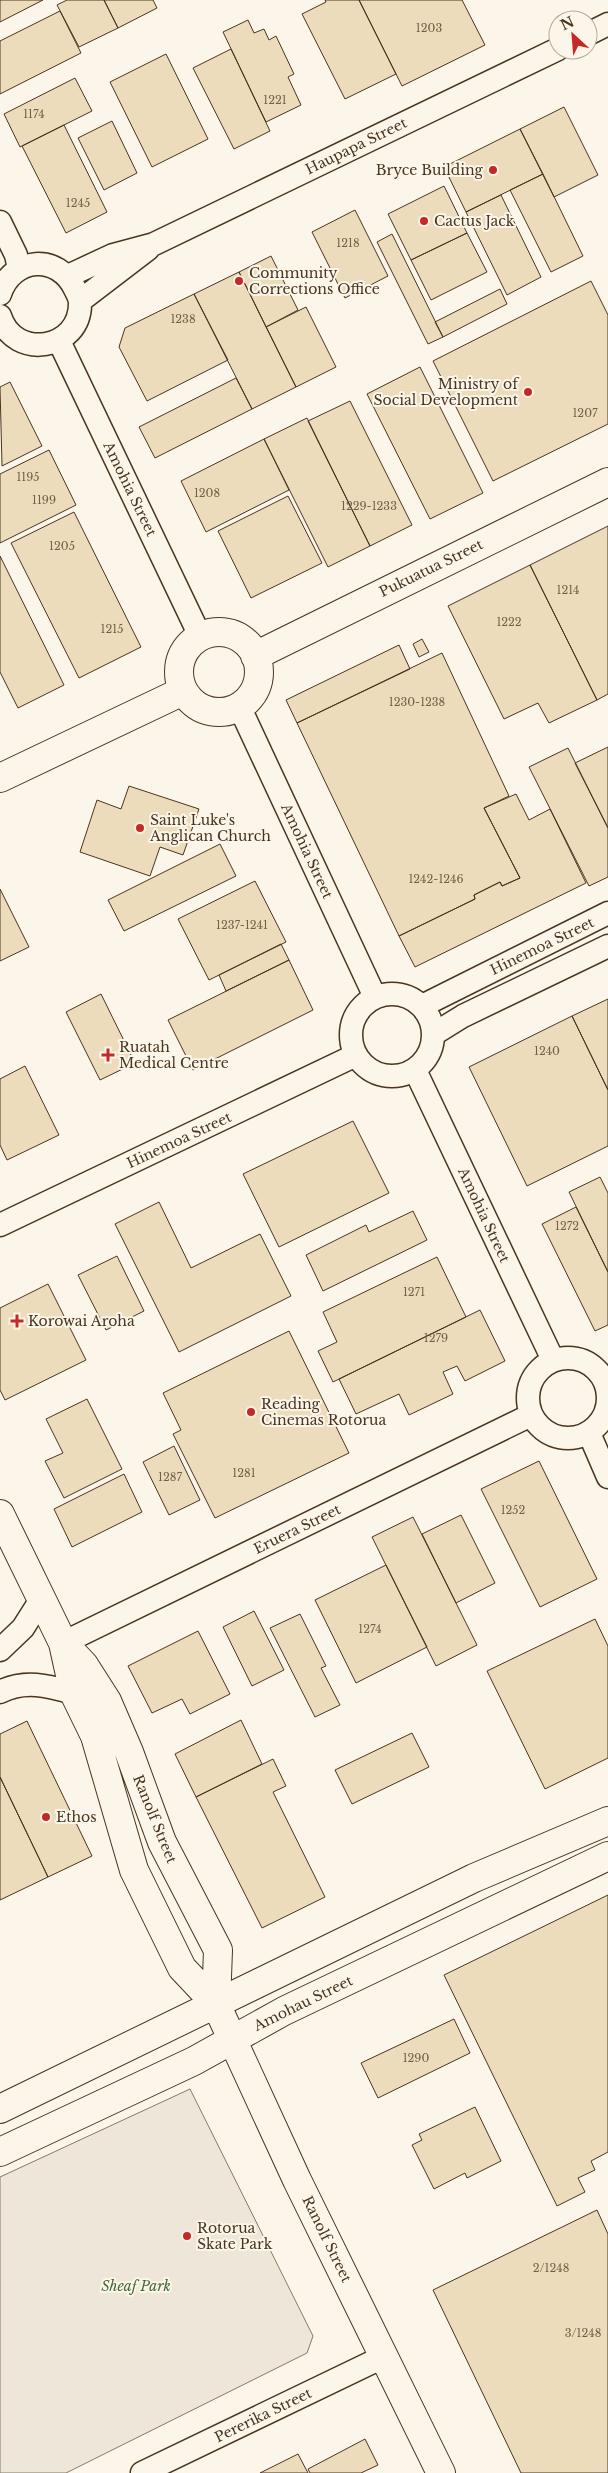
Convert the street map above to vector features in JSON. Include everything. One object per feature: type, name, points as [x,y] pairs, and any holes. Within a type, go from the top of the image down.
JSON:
[{"type":"main road","name":"Pukuatua Street","points":[[255,656],[608,482]]},
{"type":"main road","points":[[226,632],[238,637],[248,645],[255,656],[258,665],[257,684],[253,693],[239,706],[227,711],[214,712],[196,705],[183,691],[179,676],[180,660],[192,642],[200,636],[226,632]]},
{"type":"main road","points":[[0,778],[183,691]]},
{"type":"main road","name":"Ranolf Street","points":[[0,1514],[63,1644],[74,1693],[95,1736],[134,1870],[182,1968],[216,2004],[441,2473]]},
{"type":"main road","name":"Ranolf Street","points":[[63,1644],[84,1665],[107,1701],[129,1752],[162,1842],[218,1950],[216,2004]]},
{"type":"main road","points":[[0,2109],[474,1878],[608,1821]]},
{"type":"main road","name":"Amohau Street","points":[[0,2152],[194,2062],[284,2011],[608,1856]]},
{"type":"street","name":"Haupapa Street","points":[[68,276],[112,256],[154,244],[548,54]]},
{"type":"street","points":[[0,222],[16,255],[19,269]]},
{"type":"street","name":"Haupapa Street","points":[[80,301],[121,272],[154,244]]},
{"type":"street","points":[[0,294],[9,277],[19,269],[45,264],[58,268],[68,276],[80,301],[79,317],[71,331],[59,341],[43,346],[27,344],[12,336],[1,321]]},
{"type":"street","name":"Amohia Street","points":[[59,341],[200,636]]},
{"type":"street","name":"Amohia Street","points":[[239,706],[375,996]]},
{"type":"street","name":"Hinemoa Street","points":[[422,1006],[608,913]]},
{"type":"street","name":"Hinemoa Street","points":[[434,1034],[463,1016],[608,946]]},
{"type":"street","points":[[399,994],[411,997],[429,1015],[434,1034],[432,1048],[425,1060],[415,1070],[402,1075],[388,1077],[370,1070],[356,1055],[350,1035],[352,1022],[363,1005],[375,996],[399,994]]},
{"type":"street","name":"Hinemoa Street","points":[[1,1225],[356,1055]]},
{"type":"street","name":"Amohia Street","points":[[415,1070],[553,1360]]},
{"type":"street","points":[[568,1357],[582,1360],[592,1365],[606,1378],[608,1406],[599,1424],[588,1433],[579,1437],[564,1439],[546,1432],[531,1415],[527,1400],[527,1390],[535,1373],[553,1360],[568,1357]]},
{"type":"street","name":"Eruera Street","points":[[63,1644],[531,1415]]},
{"type":"street","points":[[588,1433],[608,1477]]},
{"type":"street","points":[[0,1650],[22,1628],[42,1598]]},
{"type":"street","points":[[0,1692],[21,1684],[43,1684],[74,1693]]},
{"type":"street","name":"Pererika Street","points":[[142,2473],[385,2356]]},
{"type":"green space","name":"Sheaf Park","points":[[190,2089],[313,2336],[307,2353],[66,2473],[0,2473],[0,2177]]},
{"type":"building","points":[[0,0],[43,0],[0,22]]},
{"type":"building","points":[[67,0],[104,0],[118,28],[79,47],[57,5]]},
{"type":"building","points":[[104,0],[153,0],[157,8],[118,28]]},
{"type":"building","points":[[325,0],[359,0],[396,74],[345,99],[302,14],[326,2]]},
{"type":"building","points":[[359,0],[462,0],[485,45],[402,86]]},
{"type":"building","points":[[60,11],[81,53],[0,94],[0,41]]},
{"type":"building","points":[[248,20],[254,33],[264,29],[269,40],[276,36],[294,74],[288,77],[301,105],[266,122],[223,32]]},
{"type":"building","points":[[231,49],[270,131],[234,149],[193,68]]},
{"type":"building","points":[[166,54],[208,139],[152,167],[110,82]]},
{"type":"building","points":[[75,78],[92,111],[20,147],[4,114]]},
{"type":"building","points":[[564,107],[598,175],[554,197],[520,129]]},
{"type":"building","points":[[112,121],[137,173],[104,190],[78,138]]},
{"type":"building","points":[[64,125],[107,212],[66,233],[22,146]]},
{"type":"building","name":"Bryce Building","points":[[520,129],[543,174],[466,212],[444,167]]},
{"type":"building","points":[[543,174],[583,256],[551,272],[510,190]]},
{"type":"building","points":[[444,186],[467,233],[411,260],[388,214]]},
{"type":"building","points":[[501,195],[541,277],[507,295],[466,212]]},
{"type":"building","points":[[355,210],[388,276],[345,298],[312,232]]},
{"type":"building","points":[[467,233],[487,272],[431,300],[411,260]]},
{"type":"building","points":[[392,234],[443,337],[428,344],[377,242]]},
{"type":"building","points":[[271,256],[298,310],[266,327],[239,272]]},
{"type":"building","points":[[239,272],[296,387],[252,409],[194,294]]},
{"type":"building","name":"Ministry of Social Development","points":[[591,281],[608,315],[608,424],[493,481],[433,361]]},
{"type":"building","points":[[500,289],[507,304],[443,337],[435,322]]},
{"type":"building","points":[[194,294],[228,360],[147,401],[119,347],[125,328]]},
{"type":"building","points":[[306,307],[336,367],[296,387],[266,327]]},
{"type":"building","points":[[420,367],[483,493],[430,519],[367,394]]},
{"type":"building","points":[[236,378],[252,409],[155,458],[139,427]]},
{"type":"building","points":[[10,382],[42,446],[2,466],[0,387]]},
{"type":"building","points":[[350,401],[412,525],[370,546],[308,421]]},
{"type":"building","points":[[307,418],[370,546],[328,567],[264,439]]},
{"type":"building","points":[[264,439],[289,490],[206,532],[181,481]]},
{"type":"building","points":[[49,450],[76,505],[0,543],[0,474]]},
{"type":"building","points":[[288,496],[322,563],[251,598],[218,531]]},
{"type":"building","points":[[74,512],[141,647],[79,678],[11,543]]},
{"type":"building","points":[[608,526],[608,694],[597,700],[530,565]]},
{"type":"building","points":[[0,556],[64,685],[18,708],[0,672]]},
{"type":"building","points":[[530,565],[597,700],[549,723],[538,703],[504,719],[448,606]]},
{"type":"building","points":[[422,639],[429,652],[419,657],[413,644]]},
{"type":"building","points":[[399,645],[410,669],[297,723],[286,700]]},
{"type":"building","points":[[442,653],[509,796],[484,808],[520,878],[502,886],[500,882],[474,895],[475,899],[399,936],[297,723]]},
{"type":"building","points":[[608,747],[608,828],[575,763]]},
{"type":"building","points":[[568,748],[608,828],[608,877],[589,886],[529,767]]},
{"type":"building","name":"Saint Luke's Anglican Church","points":[[129,786],[199,809],[183,855],[160,847],[150,876],[80,852],[97,800],[121,809]]},
{"type":"building","points":[[516,794],[529,820],[550,809],[586,883],[415,967],[399,936],[475,899],[474,895],[500,882],[502,886],[520,878],[484,808]]},
{"type":"building","points":[[220,844],[236,876],[124,931],[108,900]]},
{"type":"building","points":[[255,881],[286,942],[209,980],[178,919]]},
{"type":"building","points":[[0,889],[29,947],[0,961]]},
{"type":"building","points":[[281,944],[289,960],[226,991],[219,975]]},
{"type":"building","points":[[289,960],[313,1010],[193,1070],[168,1020]]},
{"type":"building","points":[[101,994],[135,1063],[100,1080],[66,1012]]},
{"type":"building","points":[[608,999],[608,1090],[572,1016]]},
{"type":"building","points":[[572,1016],[608,1090],[608,1146],[527,1186],[469,1067]]},
{"type":"building","points":[[25,1066],[59,1135],[7,1160],[0,1145],[0,1079]]},
{"type":"building","points":[[353,1121],[389,1193],[279,1247],[243,1174]]},
{"type":"building","points":[[600,1177],[608,1193],[608,1272],[569,1192]]},
{"type":"building","points":[[159,1202],[191,1268],[260,1234],[291,1296],[179,1352],[115,1224]]},
{"type":"building","points":[[576,1207],[608,1272],[608,1325],[595,1331],[542,1224]]},
{"type":"building","points":[[413,1211],[427,1240],[323,1291],[306,1255],[366,1225],[369,1232]]},
{"type":"building","points":[[117,1256],[144,1311],[106,1330],[78,1275]]},
{"type":"building","points":[[437,1257],[466,1317],[333,1382],[318,1351],[337,1342],[323,1312]]},
{"type":"building","points":[[48,1284],[86,1360],[5,1400],[0,1390],[0,1308]]},
{"type":"building","points":[[480,1310],[505,1361],[465,1381],[457,1366],[443,1372],[453,1394],[409,1415],[399,1394],[356,1414],[339,1379]]},
{"type":"building","name":"Reading Cinemas Rotorua","points":[[289,1331],[349,1453],[215,1518],[173,1434],[181,1430],[163,1393]]},
{"type":"building","points":[[87,1399],[122,1469],[64,1498],[45,1461],[63,1453],[46,1419]]},
{"type":"building","points":[[174,1446],[200,1500],[169,1515],[143,1462]]},
{"type":"building","points":[[539,1461],[597,1579],[540,1607],[481,1489]]},
{"type":"building","points":[[124,1474],[142,1512],[72,1547],[54,1509]]},
{"type":"building","points":[[461,1515],[495,1583],[456,1603],[422,1534]]},
{"type":"building","points":[[413,1517],[477,1645],[436,1666],[372,1537]]},
{"type":"building","points":[[386,1565],[427,1647],[356,1683],[315,1600]]},
{"type":"building","points":[[254,1611],[284,1670],[252,1686],[223,1627]]},
{"type":"building","points":[[300,1614],[326,1666],[321,1668],[340,1705],[315,1717],[270,1628]]},
{"type":"building","points":[[595,1619],[608,1646],[608,1758],[545,1789],[487,1671]]},
{"type":"building","points":[[198,1631],[230,1694],[190,1714],[182,1699],[152,1713],[128,1666]]},
{"type":"building","points":[[241,1720],[262,1764],[196,1797],[175,1754]]},
{"type":"building","name":"Ethos","points":[[27,1721],[92,1856],[48,1877],[0,1777],[0,1734]]},
{"type":"building","points":[[412,1733],[429,1767],[352,1804],[335,1770]]},
{"type":"building","points":[[273,1759],[286,1786],[273,1792],[325,1897],[262,1928],[196,1797]]},
{"type":"building","points":[[0,1777],[48,1877],[0,1900]]},
{"type":"building","points":[[608,1895],[608,2152],[591,2161],[595,2170],[578,2178],[585,2192],[557,2206],[444,1975]]},
{"type":"building","points":[[454,2019],[470,2053],[378,2098],[361,2063]]},
{"type":"building","points":[[475,2107],[501,2161],[467,2178],[465,2173],[434,2189],[412,2145],[422,2140],[419,2134]]},
{"type":"building","points":[[597,2210],[608,2234],[608,2473],[521,2473],[433,2290]]},
{"type":"building","points":[[365,2439],[378,2465],[361,2473],[310,2473],[308,2469]]},
{"type":"building","points":[[298,2454],[308,2473],[260,2473]]},
{"type":"place","name":"Bryce Building","points":[[493,170]]},
{"type":"place","name":"Cactus Jack","points":[[424,221]]},
{"type":"place","name":"Community Corrections Office","points":[[239,281]]},
{"type":"place","name":"Ministry of Social Development","points":[[528,392]]},
{"type":"place","name":"Saint Luke's Anglican Church","points":[[140,828]]},
{"type":"place","name":"Ruatah Medical Centre","points":[[108,1055]]},
{"type":"place","name":"Korowai Aroha","points":[[17,1321]]},
{"type":"place","name":"Reading Cinemas Rotorua","points":[[251,1412]]},
{"type":"place","name":"Ethos","points":[[46,1817]]},
{"type":"place","name":"Rotorua Skate Park","points":[[187,2236]]}]
